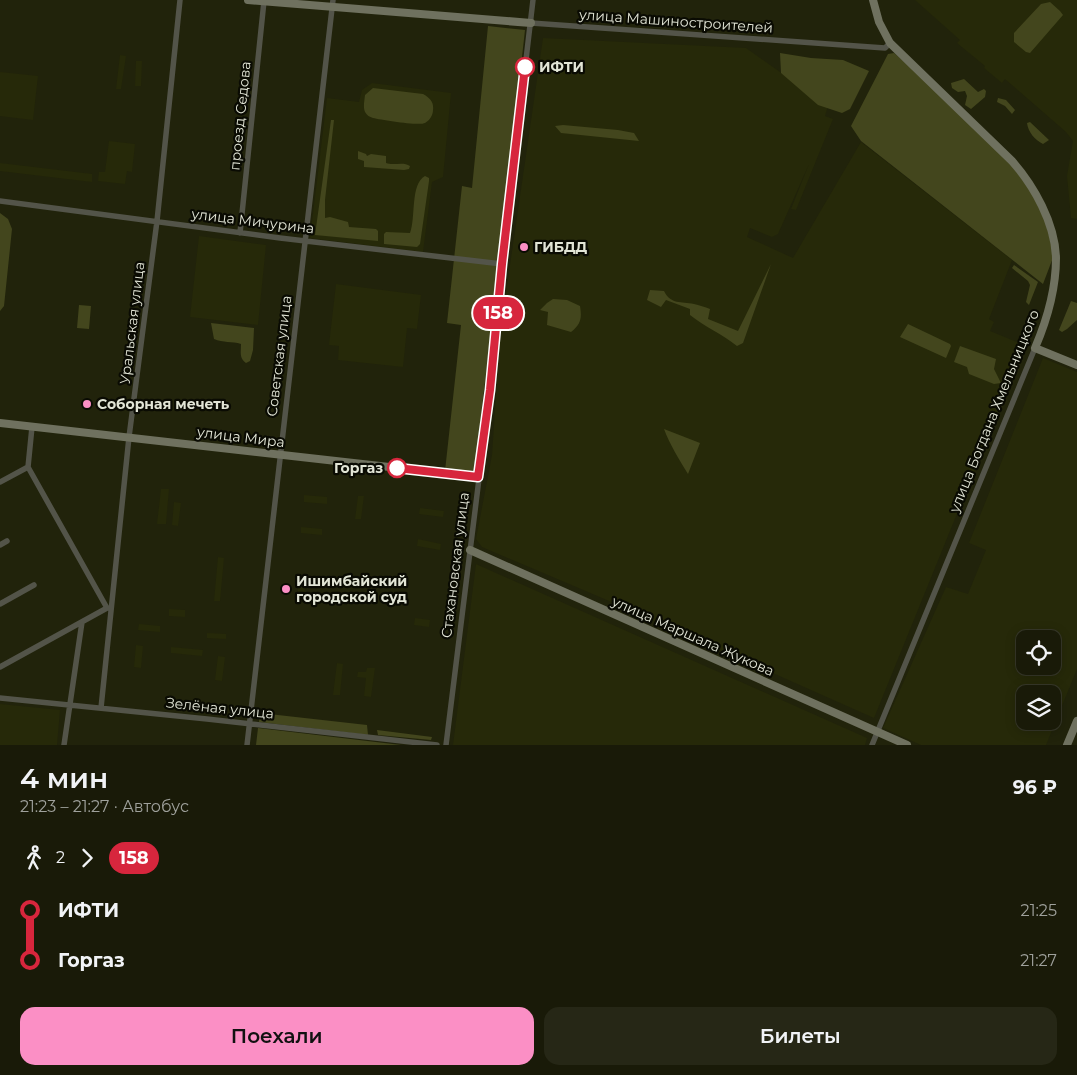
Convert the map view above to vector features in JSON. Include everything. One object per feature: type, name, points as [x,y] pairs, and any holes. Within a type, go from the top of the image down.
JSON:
[{"type":"street","name":"Уральская улица","points":[[102,708],[130,437],[157,221],[180,0]]},
{"type":"street","name":"улица Машиностроителей","points":[[248,0],[332,3],[531,23],[884,48],[890,43]]},
{"type":"street","name":"Стахановская улица","points":[[446,745],[490,390],[502,264],[533,0]]},
{"type":"street","name":"улица Богдана Хмельницкого","points":[[872,745],[1043,328],[1052,296],[1056,257],[1051,230],[1042,204],[1026,177],[1012,161],[890,43],[879,22],[873,0]]},
{"type":"street","name":"проезд Седова","points":[[240,232],[264,1]]},
{"type":"street","name":"Советская улица","points":[[247,745],[332,3]]},
{"type":"street","name":"улица Мичурина","points":[[0,202],[502,264]]},
{"type":"street","points":[[1035,348],[1077,365]]},
{"type":"street","name":"улица Мира","points":[[0,423],[478,477]]},
{"type":"street","points":[[0,667],[107,608],[28,467],[32,427]]},
{"type":"street","points":[[0,482],[28,467]]},
{"type":"street","points":[[0,545],[7,541]]},
{"type":"street","name":"улица Маршала Жукова","points":[[470,550],[906,745]]},
{"type":"street","points":[[0,604],[34,585]]},
{"type":"street","points":[[64,745],[82,622]]},
{"type":"street","name":"Зелёная улица","points":[[0,698],[437,745]]},
{"type":"street","points":[[1067,745],[1077,721]]},
{"type":"shaded area","points":[[915,0],[1077,0],[1077,219],[1071,218],[1067,176],[1073,141],[1066,132],[1005,79],[1002,83],[984,68],[985,66],[957,43],[960,40]]},
{"type":"shaded area","points":[[1050,2],[1063,15],[1030,53],[1026,52],[1014,42],[1014,33],[1041,4]]},
{"type":"shaded area","points":[[488,26],[525,30],[474,474],[445,471],[461,325],[447,323],[462,186],[472,188]]},
{"type":"shaded area","points":[[543,38],[746,48],[828,106],[825,116],[833,119],[796,210],[791,209],[809,164],[778,234],[772,237],[750,228],[747,237],[793,258],[861,142],[1012,260],[989,319],[994,322],[990,331],[1022,344],[1022,349],[1004,398],[874,718],[635,612],[482,547],[476,539],[492,455],[500,334]]},
{"type":"shaded area","points":[[780,53],[811,58],[843,60],[869,71],[850,109],[842,113],[818,105],[781,73]]},
{"type":"shaded area","points":[[894,53],[924,79],[1011,164],[1034,195],[1044,216],[1054,255],[1043,284],[861,141],[851,126],[888,54]]},
{"type":"shaded area","points":[[120,55],[126,56],[121,89],[116,89]]},
{"type":"shaded area","points":[[136,61],[142,61],[141,86],[135,86]]},
{"type":"shaded area","points":[[0,72],[38,76],[33,120],[0,116]]},
{"type":"shaded area","points":[[964,79],[978,92],[984,89],[986,91],[985,97],[971,109],[965,105],[967,96],[965,91],[958,92],[952,88],[951,83]]},
{"type":"shaded area","points":[[372,83],[451,93],[443,177],[432,182],[423,252],[310,238],[327,98],[359,102],[362,90]]},
{"type":"shaded area","points":[[373,88],[423,94],[432,102],[432,116],[427,122],[421,124],[373,118],[365,112],[364,102],[365,95]]},
{"type":"shaded area","points":[[998,98],[1006,100],[1015,110],[1012,114],[1005,106],[997,102]]},
{"type":"shaded area","points":[[331,120],[334,120],[325,200],[325,218],[330,217],[348,222],[349,227],[376,229],[378,231],[378,241],[315,235]]},
{"type":"shaded area","points":[[1030,122],[1049,140],[1043,144],[1035,138],[1030,133],[1027,123]]},
{"type":"shaded area","points":[[563,125],[634,133],[639,141],[561,133],[555,126]]},
{"type":"shaded area","points":[[109,141],[135,144],[132,172],[127,171],[125,184],[98,181],[99,172],[105,172]]},
{"type":"shaded area","points":[[358,151],[367,156],[371,154],[386,156],[386,163],[410,166],[409,169],[404,170],[364,167],[364,161],[358,159]]},
{"type":"shaded area","points":[[0,163],[92,174],[92,182],[0,171]]},
{"type":"shaded area","points":[[425,176],[429,178],[429,181],[420,244],[417,247],[384,244],[384,234],[386,232],[410,233],[417,186]]},
{"type":"shaded area","points":[[0,213],[8,219],[12,229],[4,306],[0,311]]},
{"type":"shaded area","points":[[199,236],[266,245],[258,325],[190,317]]},
{"type":"shaded area","points":[[771,264],[743,343],[737,346],[690,315],[690,309],[666,300],[661,307],[647,300],[650,290],[664,291],[670,299],[677,302],[696,304],[710,309],[708,319],[738,331]]},
{"type":"shaded area","points":[[1014,265],[1038,282],[1029,305],[1026,302],[1030,285],[1028,281],[1012,268]]},
{"type":"shaded area","points":[[336,284],[421,295],[417,329],[407,328],[403,367],[338,360],[339,346],[329,345]]},
{"type":"shaded area","points":[[553,299],[567,300],[580,306],[580,320],[571,332],[547,325],[548,312],[540,310]]},
{"type":"shaded area","points":[[1071,301],[1077,303],[1077,320],[1062,332],[1059,330]]},
{"type":"shaded area","points":[[79,305],[91,306],[89,329],[77,328]]},
{"type":"shaded area","points":[[211,323],[254,328],[253,350],[250,361],[246,363],[242,359],[241,344],[214,339]]},
{"type":"shaded area","points":[[908,324],[950,344],[951,346],[946,358],[900,337]]},
{"type":"shaded area","points":[[960,346],[996,359],[994,369],[1001,383],[994,384],[969,374],[967,367],[954,362]]},
{"type":"shaded area","points":[[1043,358],[1077,372],[1077,669],[1061,708],[1061,685],[1016,685],[1016,730],[1052,730],[1046,745],[921,745],[883,728],[946,587],[968,594],[986,550],[969,543]]},
{"type":"shaded area","points":[[664,429],[700,443],[688,474],[672,446]]},
{"type":"shaded area","points":[[161,489],[169,489],[166,524],[157,524]]},
{"type":"shaded area","points":[[304,495],[327,497],[327,504],[304,502]]},
{"type":"shaded area","points":[[358,496],[364,496],[361,519],[355,519]]},
{"type":"shaded area","points":[[174,502],[181,503],[178,526],[172,525]]},
{"type":"shaded area","points":[[420,508],[444,511],[443,517],[419,514]]},
{"type":"shaded area","points":[[301,527],[322,529],[322,535],[301,533]]},
{"type":"shaded area","points":[[418,539],[441,544],[440,550],[417,546]]},
{"type":"shaded area","points":[[218,557],[224,558],[220,601],[214,601]]},
{"type":"shaded area","points":[[476,564],[867,738],[865,745],[453,745]]},
{"type":"shaded area","points":[[299,581],[306,582],[303,600],[297,599]]},
{"type":"shaded area","points":[[169,609],[185,610],[185,617],[169,616]]},
{"type":"shaded area","points":[[415,618],[430,620],[429,627],[414,625]]},
{"type":"shaded area","points":[[139,624],[160,626],[160,632],[138,630]]},
{"type":"shaded area","points":[[207,633],[226,634],[226,639],[207,638]]},
{"type":"shaded area","points":[[136,645],[143,646],[141,668],[134,667]]},
{"type":"shaded area","points":[[171,647],[203,650],[202,656],[171,653]]},
{"type":"shaded area","points":[[218,656],[225,657],[222,681],[215,680]]},
{"type":"shaded area","points":[[337,663],[343,664],[340,695],[333,695]]},
{"type":"shaded area","points":[[367,668],[375,668],[371,697],[364,696],[366,678],[357,677],[358,672],[366,672]]},
{"type":"shaded area","points":[[0,704],[60,710],[57,745],[0,745]]},
{"type":"shaded area","points":[[260,713],[367,725],[368,735],[259,722]]},
{"type":"shaded area","points":[[258,728],[401,745],[256,745]]},
{"type":"shaded area","points":[[377,730],[432,737],[431,740],[378,735]]},
{"type":"bus line","name":"158","points":[[397,468],[478,477],[490,390],[502,264],[525,67]]},
{"type":"place","name":"ИФТИ","points":[[525,67]]},
{"type":"place","name":"ГИБДД","points":[[524,247]]},
{"type":"place","name":"Соборная мечеть","points":[[87,404]]},
{"type":"place","name":"Горгаз","points":[[397,468]]},
{"type":"place","name":"Ишимбайский городской суд","points":[[286,589]]}]
